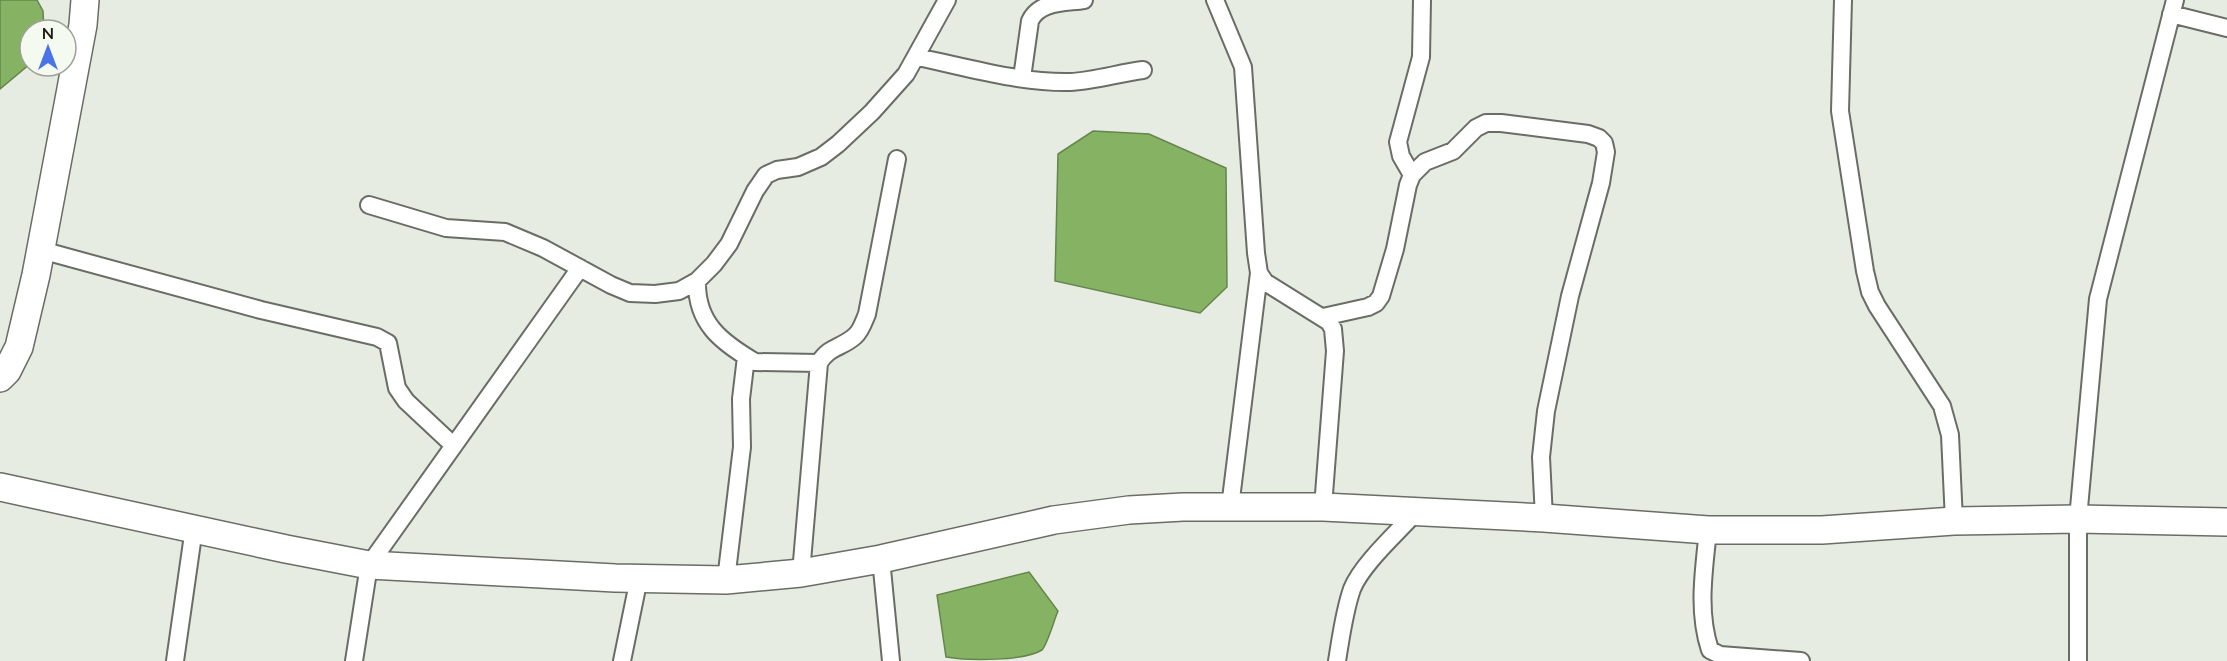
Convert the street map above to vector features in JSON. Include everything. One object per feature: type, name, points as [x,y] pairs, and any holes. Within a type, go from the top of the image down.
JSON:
[{"type":"main road","points":[[2,373],[20,347],[41,250],[85,0]]},
{"type":"main road","points":[[0,486],[369,565],[726,580],[801,573],[881,559],[1063,518],[1129,510],[1183,507],[1323,507],[1417,511],[1708,530],[1822,530],[1954,521],[2078,519],[2227,522]]},
{"type":"street","points":[[369,205],[446,228],[506,232],[543,248],[611,285],[630,292],[655,294],[679,291],[697,281],[729,244],[755,191],[766,175],[777,170],[798,167],[820,157],[838,144],[872,112],[916,57],[947,0]]},
{"type":"street","points":[[1022,78],[1034,7],[1042,8],[1084,0]]},
{"type":"street","points":[[1215,0],[1244,67],[1259,273],[1230,507]]},
{"type":"street","points":[[1412,175],[1401,156],[1398,142],[1421,57],[1422,0]]},
{"type":"street","points":[[1844,0],[1840,111],[1865,271],[1870,292],[1877,306],[1942,406],[1950,435],[1954,521]]},
{"type":"street","points":[[2078,661],[2078,519],[2098,299],[2173,7],[2227,28]]},
{"type":"street","points":[[916,57],[1022,78],[1072,82],[1143,70]]},
{"type":"street","points":[[1323,318],[1376,303],[1381,296],[1395,249],[1412,175],[1425,162],[1453,151],[1476,128],[1486,123],[1501,123],[1588,134],[1599,138],[1604,143],[1606,152],[1601,183],[1570,296],[1542,430],[1544,518]]},
{"type":"street","points":[[801,573],[819,363],[825,353],[857,335],[867,314],[897,159]]},
{"type":"street","points":[[41,250],[261,310],[377,337],[388,343],[392,355],[393,376],[402,394],[453,445]]},
{"type":"street","points":[[354,661],[369,565],[580,268]]},
{"type":"street","points":[[1259,273],[1275,290],[1323,318],[1333,329],[1335,351],[1323,507]]},
{"type":"street","points":[[697,281],[697,297],[703,316],[720,339],[746,357],[755,362],[819,363]]},
{"type":"street","points":[[726,580],[742,447],[741,399],[746,357]]},
{"type":"street","points":[[1337,661],[1345,613],[1361,572],[1417,511]]},
{"type":"street","points":[[175,661],[194,528]]},
{"type":"street","points":[[1708,530],[1703,582],[1703,629],[1710,650],[1720,655],[1801,661]]},
{"type":"street","points":[[881,559],[891,661]]},
{"type":"street","points":[[622,661],[639,578]]},
{"type":"shaded area","points":[[0,0],[37,0],[43,11],[43,18],[18,18],[18,74],[0,89]]},
{"type":"shaded area","points":[[1093,131],[1149,134],[1226,168],[1227,287],[1200,313],[1055,281],[1058,154]]},
{"type":"shaded area","points":[[1029,572],[1058,611],[1042,650],[1034,654],[996,659],[946,657],[937,595]]}]
